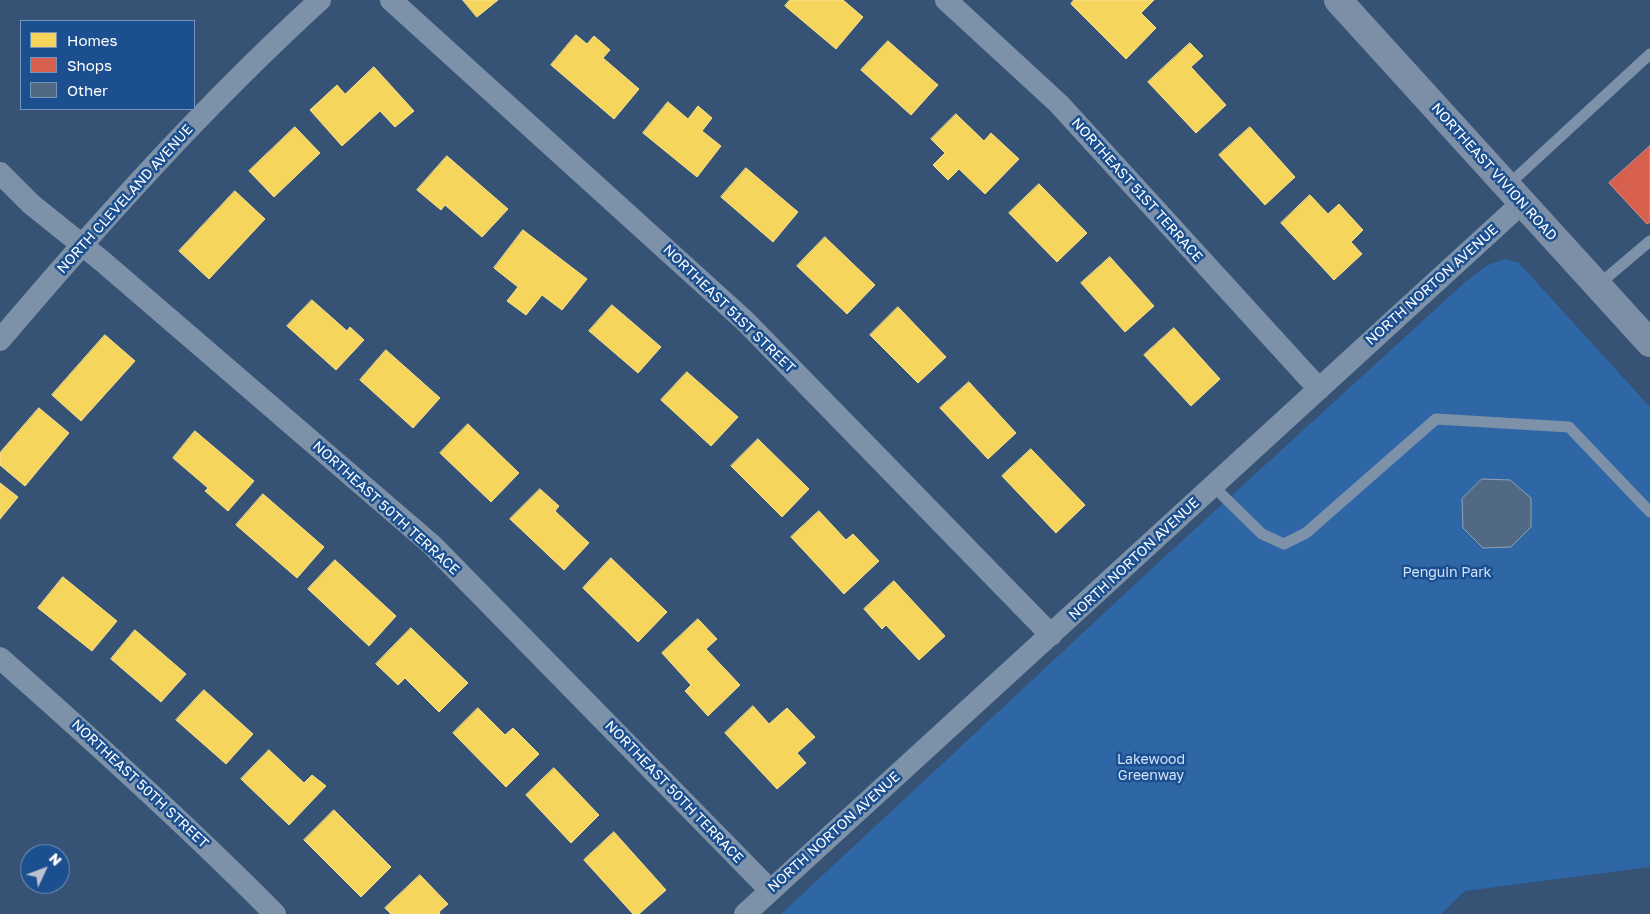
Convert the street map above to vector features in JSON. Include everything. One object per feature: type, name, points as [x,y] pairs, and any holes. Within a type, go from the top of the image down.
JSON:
[{"type":"main road","name":"NORTHEAST VIVION ROAD","points":[[1338,0],[1650,343]]},
{"type":"street","name":"NORTH CLEVELAND AVENUE","points":[[0,340],[81,245],[194,123],[320,0]]},
{"type":"street","name":"NORTHEAST 51ST STREET","points":[[391,0],[745,321],[1051,635]]},
{"type":"street","name":"NORTHEAST 51ST TERRACE","points":[[946,0],[1059,104],[1319,389]]},
{"type":"street","name":"NORTHEAST 50TH TERRACE","points":[[0,173],[31,204],[432,545],[770,890]]},
{"type":"street","name":"NORTH NORTON AVENUE","points":[[744,914],[1319,389],[1515,195]]},
{"type":"street","name":"NORTHEAST 50TH STREET","points":[[0,658],[104,749],[220,858],[275,914]]},
{"type":"lane","points":[[1515,195],[1650,54]]},
{"type":"lane","points":[[1598,285],[1650,242]]},
{"type":"lane","points":[[1213,486],[1262,534],[1284,544],[1306,533],[1436,419],[1569,427],[1650,512]]},
{"type":"green space","name":"Penguin Park","points":[[1504,259],[1519,263],[1650,407],[1650,867],[1465,891],[1441,914],[781,914],[1160,561],[1463,284],[1486,266]]},
{"type":"building: Homes","points":[[463,0],[498,0],[477,17]]},
{"type":"building: Homes","points":[[790,0],[843,0],[863,17],[836,49],[785,6]]},
{"type":"building: Homes","points":[[1074,0],[1154,0],[1141,13],[1156,28],[1126,59],[1071,4]]},
{"type":"building: Homes","points":[[576,35],[587,44],[594,36],[610,50],[603,58],[639,89],[614,119],[551,65]]},
{"type":"building: Homes","points":[[888,41],[938,85],[911,115],[861,70]]},
{"type":"building: Homes","points":[[1190,43],[1203,56],[1191,67],[1226,105],[1196,133],[1148,82]]},
{"type":"building: Homes","points":[[374,67],[414,111],[395,127],[380,111],[342,146],[310,110],[337,85],[345,94]]},
{"type":"building: Homes","points":[[668,102],[688,119],[698,106],[712,118],[702,131],[721,146],[697,177],[643,133]]},
{"type":"building: Homes","points":[[956,114],[984,141],[991,133],[1019,159],[985,194],[959,169],[948,180],[933,165],[945,153],[931,139]]},
{"type":"building: Homes","points":[[295,127],[320,153],[274,197],[249,171]]},
{"type":"building: Homes","points":[[1250,127],[1295,177],[1265,205],[1219,155]]},
{"type":"building: Homes","points":[[447,156],[508,209],[482,237],[445,205],[441,210],[417,190]]},
{"type":"building: Homes","points":[[746,168],[798,212],[773,242],[721,197]]},
{"type":"building: Homes","points":[[1039,184],[1087,233],[1057,262],[1009,213]]},
{"type":"building: Homes","points":[[235,191],[265,219],[209,279],[179,251]]},
{"type":"building: Homes","points":[[1310,195],[1328,214],[1339,204],[1363,230],[1351,242],[1362,254],[1334,280],[1281,223]]},
{"type":"building: Homes","points":[[523,230],[587,279],[562,310],[542,295],[526,315],[507,301],[518,287],[494,268]]},
{"type":"building: Homes","points":[[825,237],[875,285],[847,314],[797,266]]},
{"type":"building: Homes","points":[[1110,257],[1154,306],[1125,332],[1081,283]]},
{"type":"building: Homes","points":[[312,300],[347,331],[350,327],[364,340],[336,370],[287,326]]},
{"type":"building: Homes","points":[[612,305],[661,347],[638,373],[589,331]]},
{"type":"building: Homes","points":[[898,307],[946,357],[918,383],[870,335]]},
{"type":"building: Homes","points":[[1174,328],[1220,379],[1191,406],[1144,355]]},
{"type":"building: Homes","points":[[105,335],[135,361],[81,421],[52,395]]},
{"type":"building: Homes","points":[[386,350],[440,398],[413,428],[360,380]]},
{"type":"building: Homes","points":[[687,372],[738,417],[711,446],[661,400]]},
{"type":"building: Homes","points":[[969,382],[1016,433],[988,459],[940,408]]},
{"type":"building: Homes","points":[[39,408],[69,433],[25,486],[0,465],[0,453]]},
{"type":"building: Homes","points":[[468,424],[519,473],[491,502],[440,453]]},
{"type":"building: Homes","points":[[195,431],[254,481],[228,511],[205,491],[208,488],[173,458]]},
{"type":"building: Homes","points":[[758,439],[809,489],[782,517],[731,466]]},
{"type":"building: Homes","points":[[1031,449],[1085,505],[1056,533],[1002,476]]},
{"type":"building: Homes","points":[[0,483],[18,497],[0,519]]},
{"type":"building: Homes","points":[[540,489],[559,506],[555,511],[589,543],[564,570],[510,519]]},
{"type":"building: Homes","points":[[263,494],[324,547],[297,578],[236,525]]},
{"type":"building: Homes","points":[[819,511],[846,540],[853,534],[879,561],[844,594],[791,537]]},
{"type":"building: Homes","points":[[611,558],[667,612],[638,642],[583,588]]},
{"type":"building: Homes","points":[[335,560],[396,616],[369,646],[308,589]]},
{"type":"building: Homes","points":[[63,577],[117,621],[92,651],[38,608]]},
{"type":"building: Homes","points":[[894,581],[945,636],[919,660],[886,625],[882,629],[864,609]]},
{"type":"building: Homes","points":[[698,619],[717,639],[706,649],[740,685],[708,716],[685,691],[691,685],[662,653]]},
{"type":"building: Homes","points":[[411,628],[468,683],[439,712],[405,678],[398,685],[376,664]]},
{"type":"building: Homes","points":[[135,630],[186,674],[161,702],[111,659]]},
{"type":"building: Homes","points":[[204,690],[253,734],[226,764],[176,720]]},
{"type":"building: Homes","points":[[753,706],[769,724],[787,708],[815,737],[797,753],[806,763],[777,789],[725,733]]},
{"type":"building: Homes","points":[[478,708],[505,735],[513,728],[539,754],[506,787],[453,733]]},
{"type":"building: Homes","points":[[269,750],[304,783],[312,775],[326,786],[289,825],[241,779]]},
{"type":"building: Homes","points":[[554,768],[599,815],[571,843],[526,795]]},
{"type":"building: Homes","points":[[334,810],[391,867],[361,897],[304,840]]},
{"type":"building: Homes","points":[[614,832],[666,890],[639,914],[633,914],[584,860]]},
{"type":"building: Homes","points":[[420,875],[448,904],[439,912],[440,914],[391,914],[385,908]]},
{"type":"building: Shops","points":[[1650,146],[1650,222],[1647,224],[1609,183]]},
{"type":"building: Other","points":[[1482,479],[1510,480],[1531,498],[1531,527],[1511,547],[1483,548],[1463,528],[1462,499]]},
{"type":"park label","name":"Lakewood Greenway","points":[[1151,768]]}]
